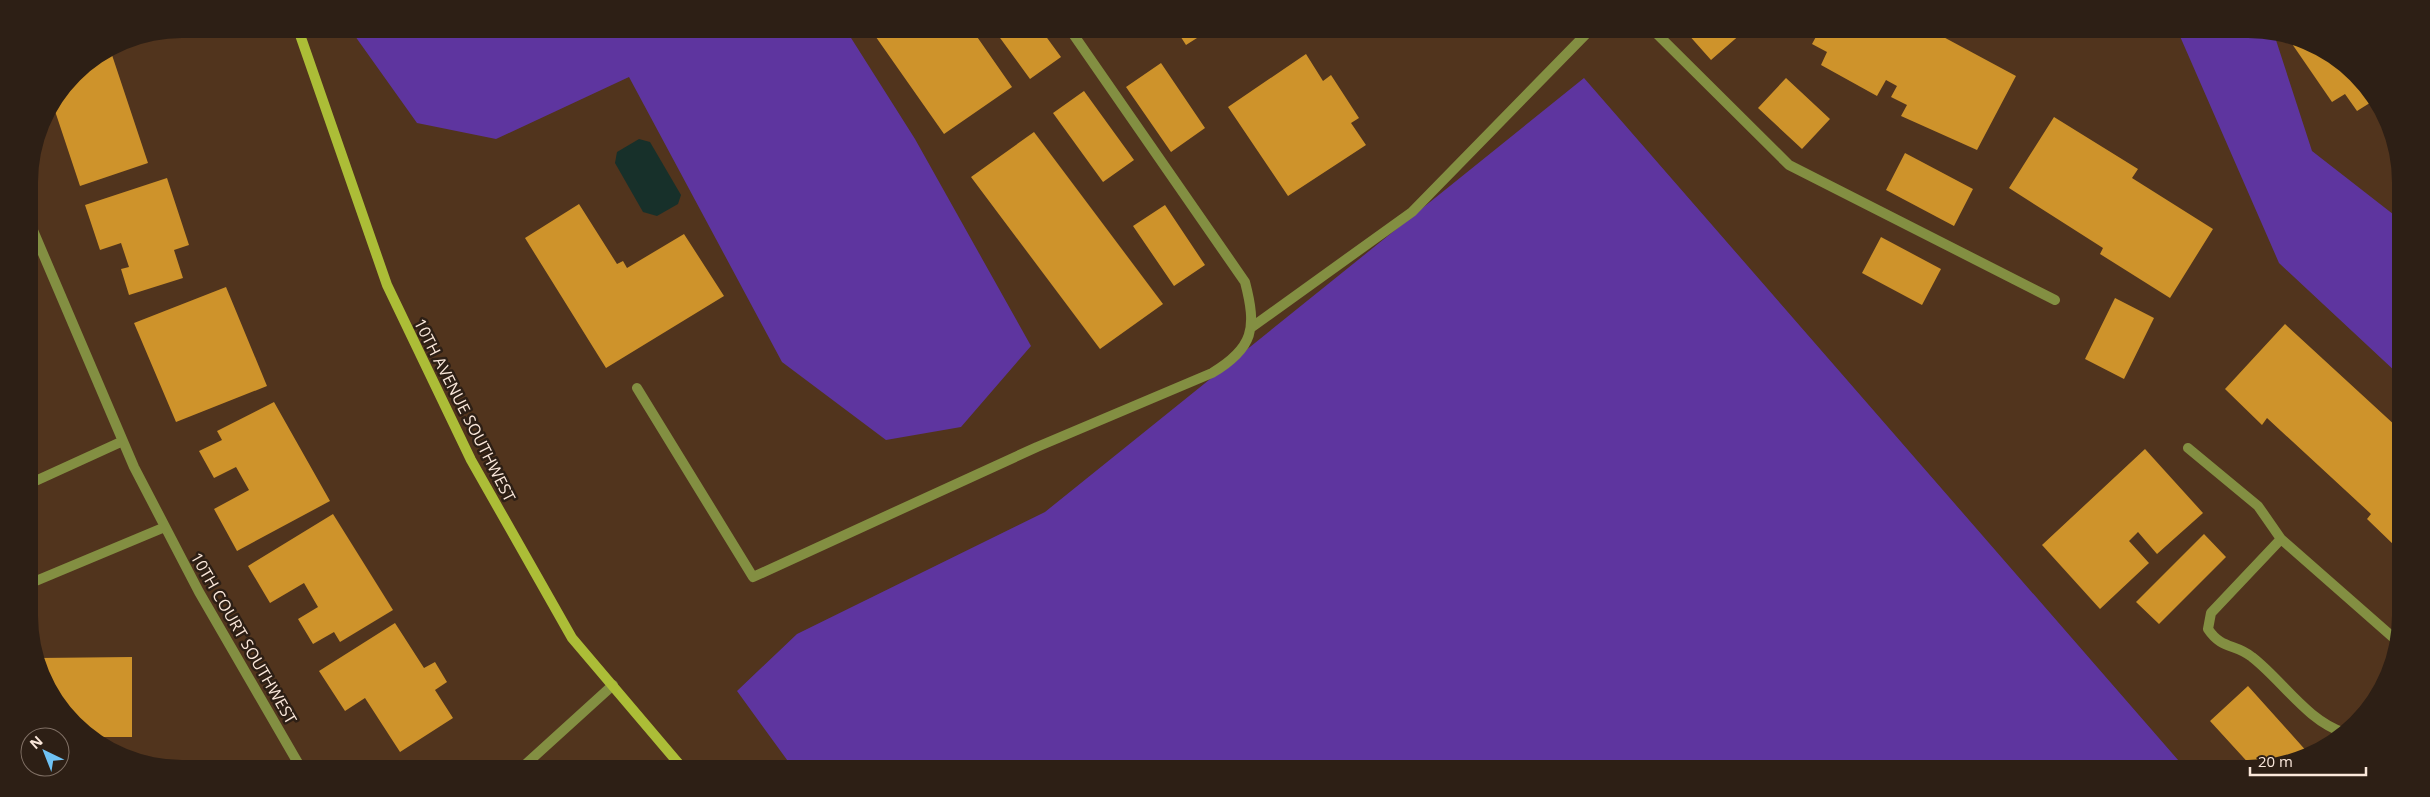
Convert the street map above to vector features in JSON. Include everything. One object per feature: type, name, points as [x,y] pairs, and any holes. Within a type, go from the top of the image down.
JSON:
[{"type":"street","name":"10TH AVENUE SOUTHWEST","points":[[301,38],[387,285],[471,460],[572,638],[675,760]]},
{"type":"street","points":[[1077,38],[1245,282],[1252,306],[1252,327]]},
{"type":"street","points":[[637,388],[753,578],[1037,447],[1212,373],[1234,360],[1252,327],[1412,212],[1582,38]]},
{"type":"street","points":[[1662,38],[1788,165],[2055,300]]},
{"type":"street","name":"10TH COURT SOUTHWEST","points":[[38,242],[123,440],[165,527],[296,760]]},
{"type":"street","points":[[37,480],[123,440]]},
{"type":"street","points":[[2188,448],[2258,506],[2281,539],[2391,635]]},
{"type":"street","points":[[37,580],[165,527]]},
{"type":"street","points":[[2281,539],[2211,613],[2208,629],[2216,641],[2251,656],[2328,728],[2336,730]]},
{"type":"street","points":[[531,760],[613,685]]},
{"type":"shaded area","points":[[356,38],[851,38],[915,139],[1031,346],[961,427],[886,440],[782,362],[629,77],[496,139],[417,123]]},
{"type":"shaded area","points":[[2181,38],[2248,38],[2276,41],[2312,151],[2392,213],[2392,368],[2279,263]]},
{"type":"shaded area","points":[[1584,78],[2177,759],[787,760],[737,691],[797,634],[1045,512]]},
{"type":"water","points":[[639,139],[650,142],[681,195],[678,204],[657,216],[643,212],[615,163],[617,152]]},
{"type":"building","points":[[877,38],[978,38],[1012,87],[944,134]]},
{"type":"building","points":[[1000,38],[1047,38],[1061,57],[1030,79]]},
{"type":"building","points":[[1182,38],[1197,38],[1186,45]]},
{"type":"building","points":[[1691,38],[1736,38],[1711,60]]},
{"type":"building","points":[[1815,38],[1945,38],[2016,76],[1977,150],[1901,116],[1907,105],[1891,97],[1897,86],[1886,80],[1877,96],[1821,65],[1827,52],[1812,44]]},
{"type":"building","points":[[2292,44],[2303,48],[2336,67],[2363,94],[2369,104],[2357,111],[2345,94],[2332,102]]},
{"type":"building","points":[[1306,54],[1323,81],[1331,75],[1359,118],[1351,123],[1366,145],[1288,196],[1228,107]]},
{"type":"building","points":[[112,56],[148,163],[80,186],[56,113],[73,87],[87,73]]},
{"type":"building","points":[[1161,63],[1205,128],[1171,152],[1126,87]]},
{"type":"building","points":[[1786,78],[1830,119],[1802,149],[1758,108]]},
{"type":"building","points":[[1084,91],[1134,160],[1103,182],[1053,113]]},
{"type":"building","points":[[2054,117],[2138,169],[2132,178],[2213,229],[2170,298],[2100,254],[2103,248],[2009,188]]},
{"type":"building","points":[[1034,132],[1163,304],[1100,349],[971,177]]},
{"type":"building","points":[[1905,153],[1973,189],[1954,226],[1886,190]]},
{"type":"building","points":[[167,178],[189,245],[174,250],[183,278],[129,295],[121,269],[129,267],[121,243],[100,250],[85,205]]},
{"type":"building","points":[[579,204],[617,264],[623,261],[627,268],[684,234],[724,296],[606,368],[525,238]]},
{"type":"building","points":[[1165,205],[1205,265],[1174,286],[1133,226]]},
{"type":"building","points":[[1881,237],[1941,269],[1922,305],[1862,273]]},
{"type":"building","points":[[226,287],[267,386],[176,422],[134,323]]},
{"type":"building","points":[[2115,298],[2154,318],[2124,379],[2085,359]]},
{"type":"building","points":[[2285,324],[2392,422],[2392,543],[2367,519],[2371,514],[2267,418],[2262,425],[2225,389]]},
{"type":"building","points":[[274,402],[330,501],[237,551],[214,509],[249,490],[236,467],[214,478],[199,451],[222,440],[217,431]]},
{"type":"building","points":[[2145,449],[2203,513],[2157,554],[2138,532],[2129,541],[2149,563],[2100,609],[2042,545]]},
{"type":"building","points":[[333,514],[393,610],[340,642],[334,632],[313,644],[298,619],[318,607],[304,583],[270,603],[248,566]]},
{"type":"building","points":[[2204,534],[2226,557],[2159,624],[2136,602]]},
{"type":"building","points":[[395,623],[424,668],[435,662],[447,682],[435,690],[453,718],[400,752],[365,698],[345,711],[319,671]]},
{"type":"building","points":[[132,657],[132,737],[105,737],[94,730],[67,703],[52,679],[44,658]]},
{"type":"building","points":[[2248,686],[2304,748],[2276,757],[2245,759],[2210,721]]}]
